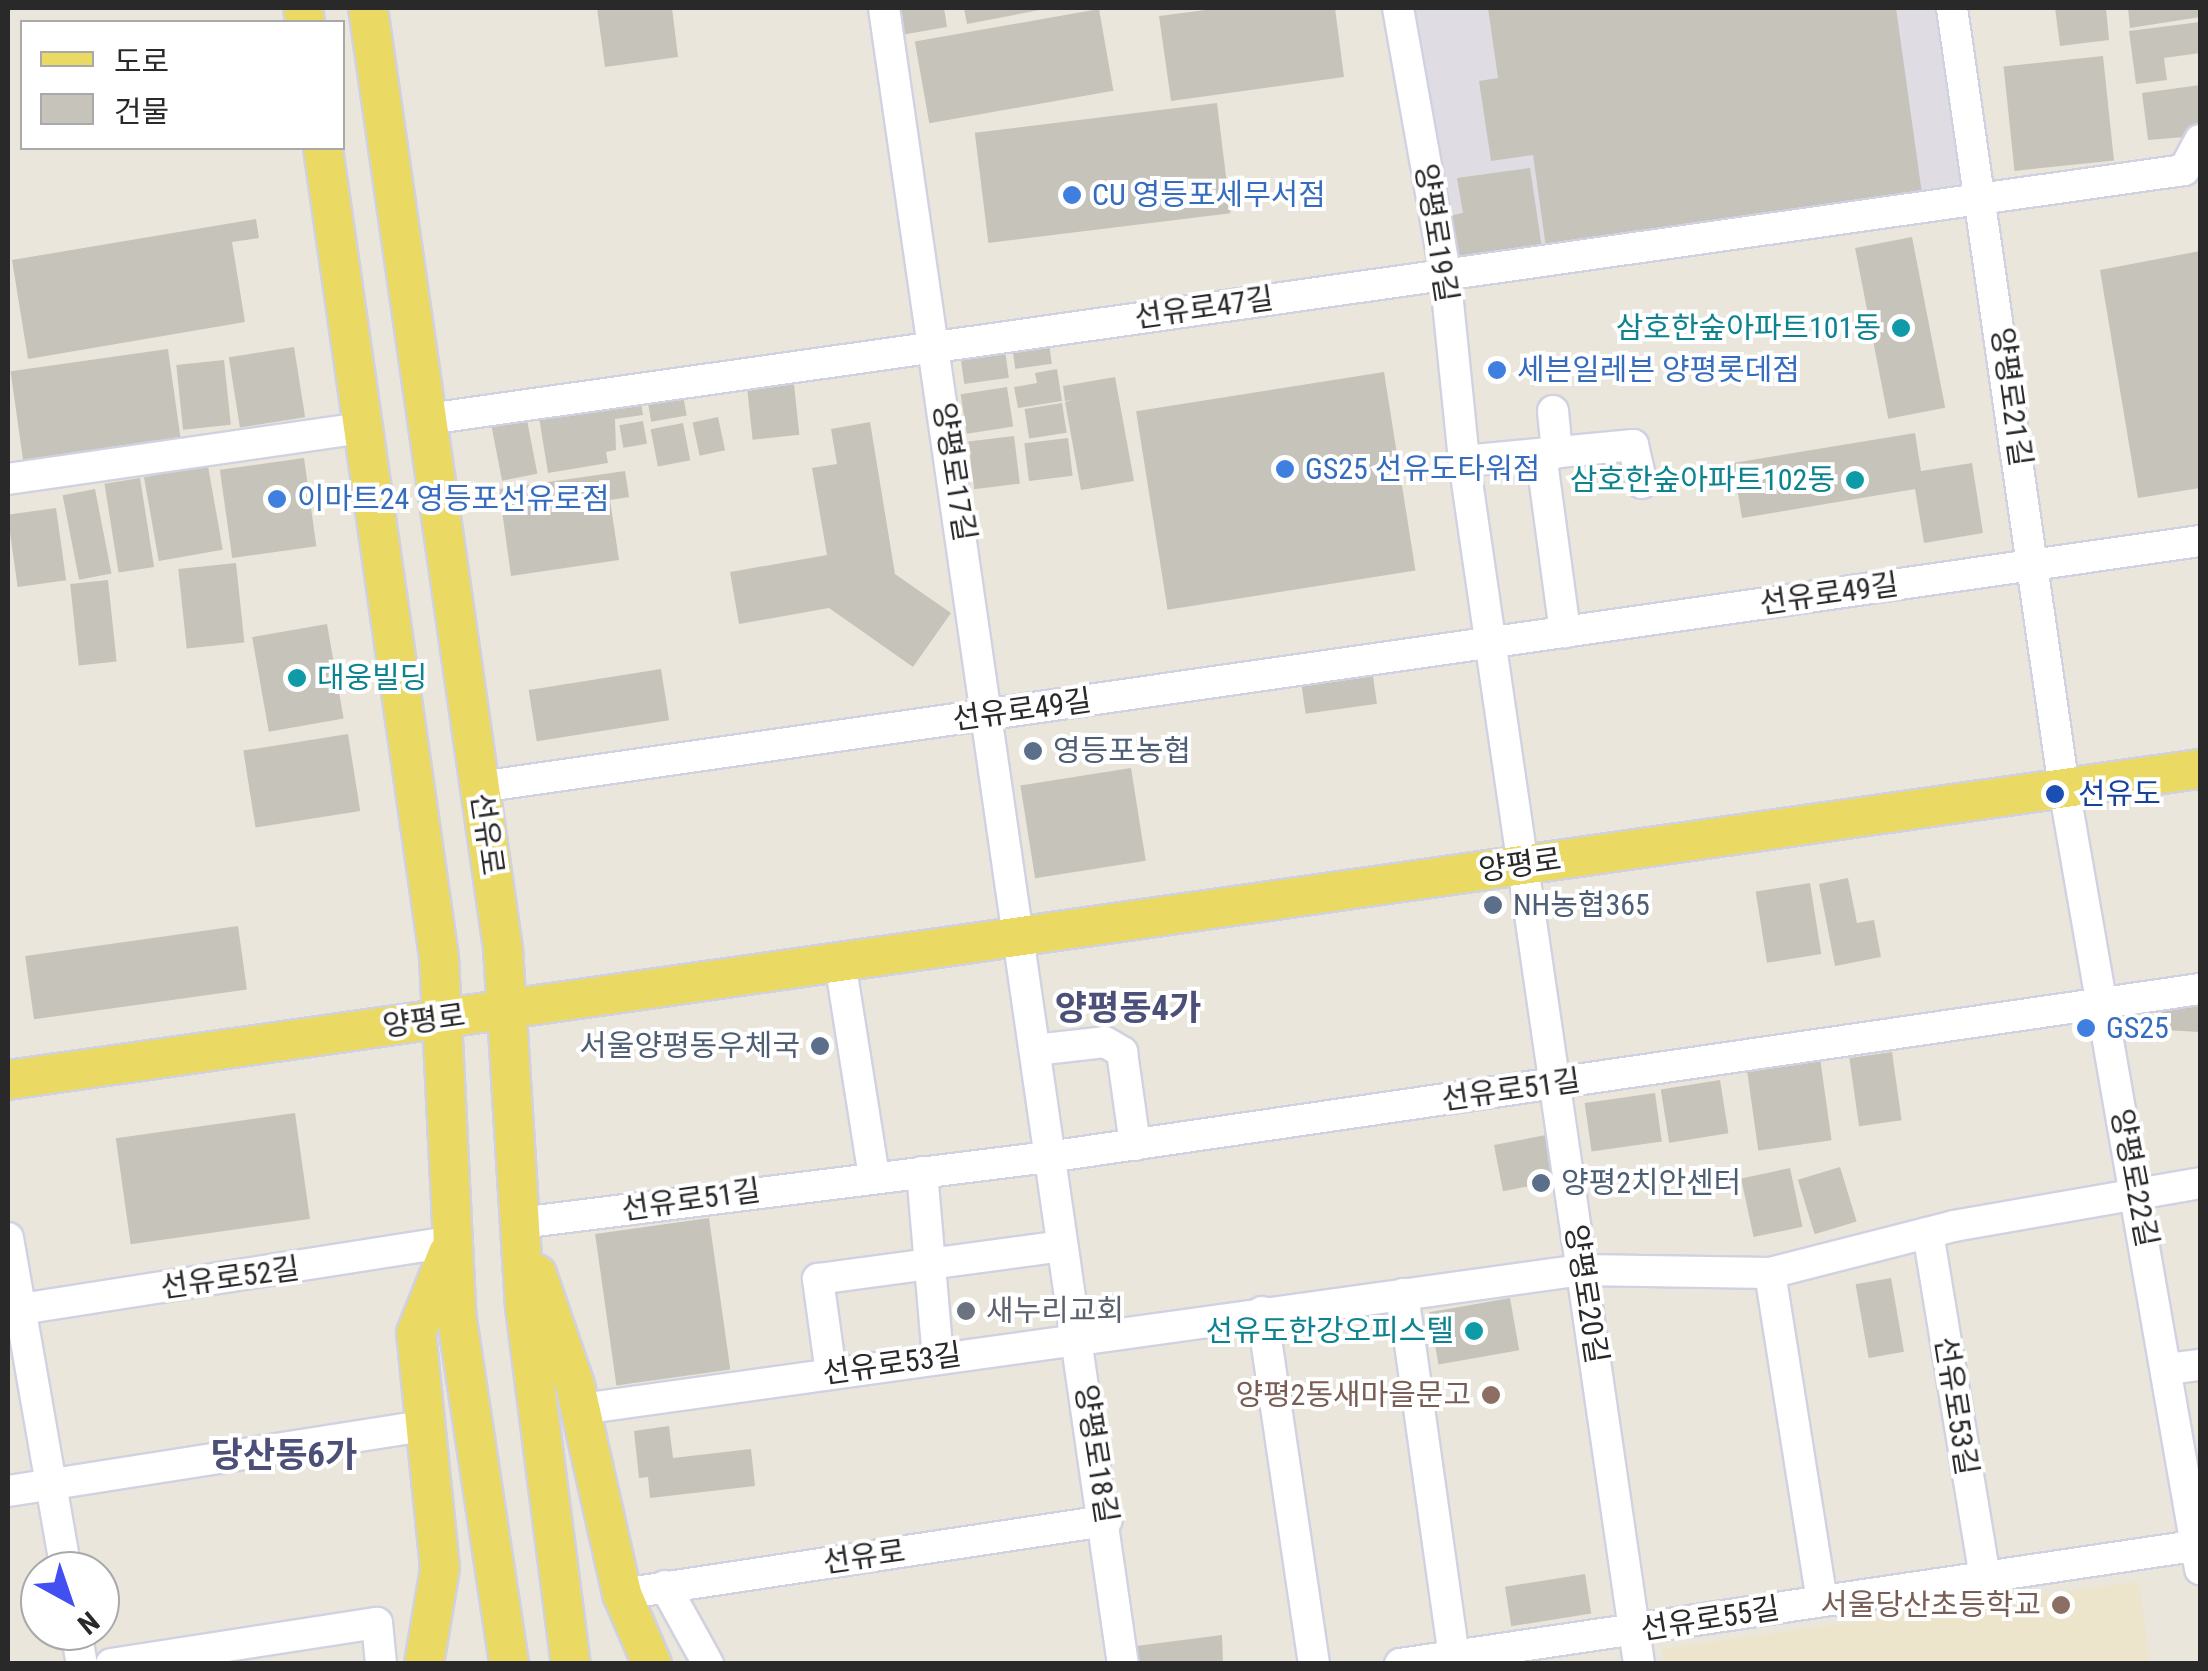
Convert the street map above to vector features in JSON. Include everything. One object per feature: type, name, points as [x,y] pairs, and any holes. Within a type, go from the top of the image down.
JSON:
[{"type":"main road","name":"선유로","points":[[368,8],[480,787],[507,1010],[525,1308],[571,1664]]},
{"type":"main road","points":[[323,150],[438,957],[457,1318],[508,1664]]},
{"type":"main road","name":"양평로","points":[[8,1080],[2200,768]]},
{"type":"main road","points":[[520,1223],[581,1409],[622,1594],[652,1664]]},
{"type":"main road","points":[[424,1664],[440,1568],[416,1333],[453,1241]]},
{"type":"street","name":"양평로17길","points":[[884,8],[1022,936]]},
{"type":"street","name":"양평로19길","points":[[1398,8],[1445,273],[1464,461],[1526,864]]},
{"type":"street","name":"양평로21길","points":[[1952,8],[2064,788]]},
{"type":"street","name":"선유로47길","points":[[428,419],[2184,170],[2200,140]]},
{"type":"street","points":[[1554,411],[1549,454],[1565,632]]},
{"type":"street","points":[[8,479],[363,428]]},
{"type":"street","points":[[1464,461],[1633,445],[1642,483]]},
{"type":"street","name":"선유로49길","points":[[480,787],[2200,541]]},
{"type":"street","name":"양평로22길","points":[[2064,788],[2200,1553]]},
{"type":"street","name":"양평로20길","points":[[1526,864],[1582,1270],[1639,1630],[1639,1664]]},
{"type":"street","name":"양평로18길","points":[[1022,936],[1048,1157],[1107,1521],[1124,1664]]},
{"type":"street","points":[[840,962],[874,1178]]},
{"type":"street","name":"선유로51길","points":[[520,1223],[1048,1157],[2200,989]]},
{"type":"street","points":[[1035,1050],[1106,1042],[1122,1052],[1134,1145]]},
{"type":"street","points":[[922,1172],[938,1357]]},
{"type":"street","name":"선유로53길","points":[[581,1409],[1077,1336],[1582,1270],[1770,1273],[1928,1234],[2200,1183]]},
{"type":"street","name":"선유로53길","points":[[1928,1234],[1985,1578]]},
{"type":"street","points":[[8,1238],[14,1310],[63,1551]]},
{"type":"street","name":"선유로52길","points":[[14,1310],[453,1241]]},
{"type":"street","points":[[831,1372],[818,1279],[1062,1246]]},
{"type":"street","points":[[1770,1273],[1822,1602]]},
{"type":"street","points":[[1403,1294],[1454,1656]]},
{"type":"street","points":[[1262,1312],[1314,1664]]},
{"type":"street","points":[[2166,1370],[2200,1364]]},
{"type":"street","points":[[8,1490],[426,1426]]},
{"type":"street","name":"선유로","points":[[622,1594],[1107,1521]]},
{"type":"street","name":"선유로55길","points":[[1400,1664],[1985,1578],[2200,1553]]},
{"type":"street","points":[[665,1586],[708,1664]]},
{"type":"street","points":[[111,1664],[377,1623],[380,1664]]},
{"type":"shaded area","points":[[1407,8],[1952,8],[1981,199],[1445,273]]},
{"type":"shaded area","name":"서울당산초등학교","points":[[2139,1581],[2150,1663],[1664,1663],[1662,1649]]},
{"type":"building","points":[[597,8],[672,8],[678,57],[605,67]]},
{"type":"building","points":[[891,8],[944,8],[947,27],[895,36]]},
{"type":"building","points":[[964,8],[1045,8],[1045,9],[967,24]]},
{"type":"building","points":[[1221,8],[1335,8],[1344,77],[1171,101],[1159,16]]},
{"type":"building","points":[[1488,8],[1896,8],[1923,201],[1547,255],[1533,155],[1491,161],[1479,81],[1498,78]]},
{"type":"building","points":[[2055,8],[2106,8],[2109,40],[2060,46]]},
{"type":"building","points":[[2128,8],[2200,8],[2200,17],[2130,28]]},
{"type":"building","points":[[1099,9],[1113,91],[929,123],[915,41]]},
{"type":"building","points":[[2200,22],[2200,53],[2164,58],[2167,80],[2136,84],[2129,31]]},
{"type":"building","points":[[2103,56],[2114,160],[2015,171],[2004,66]]},
{"type":"building","points":[[2200,85],[2200,124],[2184,137],[2148,140],[2142,93]]},
{"type":"building","points":[[1217,103],[1231,213],[988,243],[975,133]]},
{"type":"building","points":[[1530,168],[1543,255],[1471,265],[1452,247],[1448,216],[1463,213],[1457,178]]},
{"type":"building","points":[[256,219],[259,238],[232,242],[245,322],[28,359],[12,260]]},
{"type":"building","name":"삼호한숲아파트101동","points":[[1912,237],[1945,408],[1888,419],[1855,248]]},
{"type":"building","points":[[2200,251],[2200,488],[2138,498],[2100,270]]},
{"type":"building","points":[[1048,336],[1052,364],[1015,369],[1011,341]]},
{"type":"building","points":[[1004,343],[1009,378],[964,384],[959,349]]},
{"type":"building","points":[[294,347],[305,417],[240,427],[229,357]]},
{"type":"building","points":[[168,349],[181,439],[23,461],[11,371]]},
{"type":"building","points":[[224,360],[231,425],[183,430],[176,365]]},
{"type":"building","points":[[1057,369],[1062,401],[1018,408],[1014,387],[1037,383],[1035,373]]},
{"type":"building","points":[[1384,372],[1415,571],[1168,610],[1136,411]]},
{"type":"building","points":[[1115,377],[1134,481],[1081,490],[1065,402],[1072,400],[1065,401],[1063,386]]},
{"type":"building","points":[[794,384],[799,435],[753,440],[747,389]]},
{"type":"building","points":[[1007,387],[1013,427],[967,434],[961,394]]},
{"type":"building","points":[[682,389],[687,416],[651,422],[647,395]]},
{"type":"building","points":[[640,397],[643,415],[615,419],[616,450],[606,452],[608,463],[548,473],[538,411]]},
{"type":"building","points":[[1062,403],[1067,433],[1029,439],[1024,409]]},
{"type":"building","points":[[525,410],[537,474],[502,481],[490,417]]},
{"type":"building","points":[[718,417],[725,450],[700,456],[693,422]]},
{"type":"building","points":[[643,421],[647,444],[623,448],[619,425]]},
{"type":"building","points":[[870,422],[895,574],[951,613],[913,667],[829,608],[739,624],[730,572],[827,555],[812,468],[837,464],[831,429]]},
{"type":"building","points":[[683,423],[690,460],[658,467],[651,429]]},
{"type":"building","name":"삼호한숲아파트102동","points":[[1915,433],[1921,471],[1972,463],[1983,533],[1924,543],[1915,489],[1742,518],[1733,463]]},
{"type":"building","points":[[1014,436],[1020,484],[974,489],[968,442]]},
{"type":"building","points":[[1068,438],[1073,476],[1029,481],[1024,443]]},
{"type":"building","points":[[304,458],[316,546],[232,558],[220,470]]},
{"type":"building","points":[[208,466],[223,550],[159,561],[144,477]]},
{"type":"building","points":[[625,471],[629,497],[610,500],[619,560],[511,576],[499,489]]},
{"type":"building","points":[[140,478],[154,567],[119,573],[104,484]]},
{"type":"building","points":[[95,489],[111,573],[79,580],[63,495]]},
{"type":"building","points":[[56,508],[66,580],[18,587],[8,515]]},
{"type":"building","points":[[236,563],[244,643],[187,649],[178,569]]},
{"type":"building","points":[[108,580],[117,662],[79,666],[70,584]]},
{"type":"building","name":"대웅빌딩","points":[[327,624],[344,719],[269,732],[252,637]]},
{"type":"building","points":[[661,669],[669,720],[537,741],[529,690]]},
{"type":"building","points":[[1373,676],[1377,704],[1306,714],[1302,686]]},
{"type":"building","points":[[348,734],[360,811],[256,828],[243,751]]},
{"type":"building","points":[[1131,768],[1146,861],[1035,878],[1020,786]]},
{"type":"building","points":[[1848,878],[1857,923],[1874,920],[1881,957],[1835,966],[1819,884]]},
{"type":"building","points":[[1810,883],[1821,954],[1767,963],[1756,892]]},
{"type":"building","points":[[238,926],[247,989],[34,1019],[25,956]]},
{"type":"building","points":[[2200,1003],[2200,1032],[2164,1030],[2161,1009]]},
{"type":"building","points":[[1892,1052],[1902,1120],[1859,1126],[1849,1058]]},
{"type":"building","points":[[1820,1058],[1832,1140],[1758,1150],[1747,1068]]},
{"type":"building","points":[[1720,1080],[1728,1133],[1669,1143],[1661,1089]]},
{"type":"building","points":[[1655,1093],[1662,1142],[1592,1151],[1585,1103]]},
{"type":"building","points":[[295,1113],[310,1219],[131,1244],[116,1138]]},
{"type":"building","points":[[1546,1135],[1555,1181],[1503,1191],[1494,1145]]},
{"type":"building","points":[[1840,1167],[1857,1222],[1815,1234],[1798,1180]]},
{"type":"building","points":[[1790,1168],[1802,1227],[1754,1237],[1741,1178]]},
{"type":"building","points":[[709,1218],[730,1370],[616,1386],[595,1234]]},
{"type":"building","points":[[1891,1278],[1904,1352],[1869,1358],[1856,1284]]},
{"type":"building","name":"선유도한강오피스텔","points":[[1510,1298],[1519,1350],[1438,1364],[1429,1312]]},
{"type":"building","points":[[669,1426],[673,1458],[751,1449],[755,1486],[650,1498],[648,1477],[639,1478],[634,1431]]},
{"type":"building","points":[[1585,1574],[1591,1614],[1511,1626],[1505,1587]]},
{"type":"building","points":[[1222,1635],[1223,1664],[1138,1664],[1136,1646]]},
{"type":"place","name":"CU 영등포세무서점","points":[[1072,195]]},
{"type":"place","name":"삼호한숲아파트101동","points":[[1901,328]]},
{"type":"place","name":"세븐일레븐 양평롯데점","points":[[1497,370]]},
{"type":"place","name":"GS25 선유도타워점","points":[[1285,469]]},
{"type":"place","name":"삼호한숲아파트102동","points":[[1855,480]]},
{"type":"place","name":"이마트24 영등포선유로점","points":[[277,499]]},
{"type":"place","name":"대웅빌딩","points":[[297,678]]},
{"type":"place","name":"영등포농협","points":[[1033,751]]},
{"type":"place","name":"선유도","points":[[2055,794]]},
{"type":"place","name":"NH농협365","points":[[1493,905]]},
{"type":"place","name":"GS25","points":[[2086,1028]]},
{"type":"place","name":"서울양평동우체국","points":[[820,1046]]},
{"type":"place","name":"양평2치안센터","points":[[1541,1183]]},
{"type":"place","name":"새누리교회","points":[[966,1311]]},
{"type":"place","name":"선유도한강오피스텔","points":[[1474,1331]]},
{"type":"place","name":"양평2동새마을문고","points":[[1491,1395]]},
{"type":"place","name":"서울당산초등학교","points":[[2061,1605]]},
{"type":"district","name":"양평동4가","points":[[1128,1009]]},
{"type":"district","name":"당산동6가","points":[[284,1456]]}]
